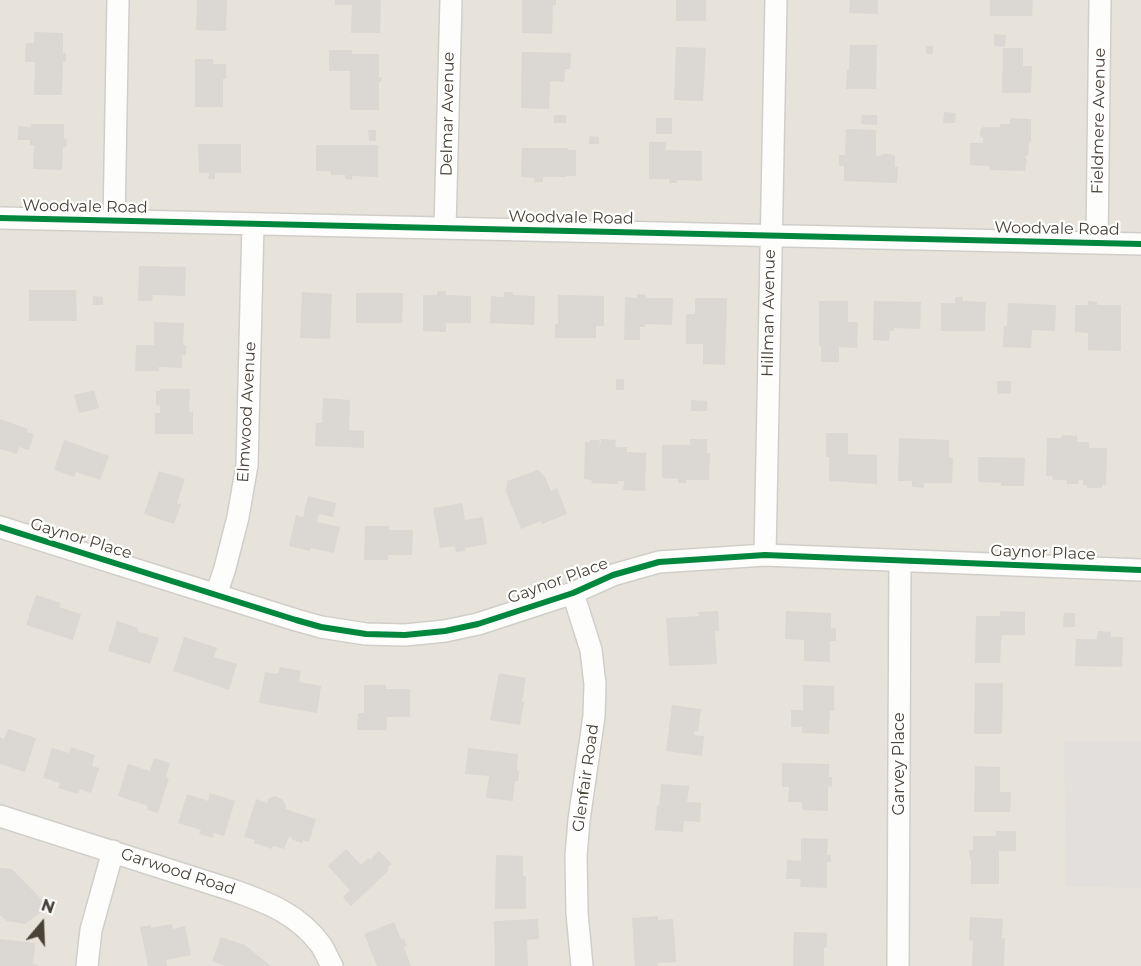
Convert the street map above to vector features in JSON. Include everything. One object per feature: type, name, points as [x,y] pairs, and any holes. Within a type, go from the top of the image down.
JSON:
[{"type":"street","points":[[114,221],[118,0]]},
{"type":"street","name":"Delmar Avenue","points":[[446,228],[451,0]]},
{"type":"street","name":"Hillman Avenue","points":[[765,555],[776,0]]},
{"type":"street","name":"Fieldmere Avenue","points":[[1097,243],[1100,0]]},
{"type":"street","name":"Woodvale Road","points":[[0,218],[1141,244]]},
{"type":"street","name":"Elmwood Avenue","points":[[216,595],[238,517],[247,465],[253,224]]},
{"type":"street","name":"Gaynor Place","points":[[0,527],[321,627],[366,634],[405,635],[445,631],[478,624],[573,593],[613,575],[659,562],[765,555],[1141,570]]},
{"type":"street","name":"Garvey Place","points":[[898,966],[900,561]]},
{"type":"street","name":"Glenfair Road","points":[[573,593],[591,650],[596,684],[576,856],[582,966]]},
{"type":"street","name":"Garwood Road","points":[[0,816],[271,904],[300,922],[321,946],[332,966]]},
{"type":"street","points":[[87,966],[91,930],[113,851]]},
{"type":"shaded area","points":[[0,0],[1141,0],[1141,966],[0,966]]},
{"type":"shaded area","points":[[1064,741],[1141,741],[1141,888],[1066,886]]},
{"type":"building","points":[[197,0],[227,0],[226,31],[196,30]]},
{"type":"building","points":[[335,0],[381,0],[380,33],[351,33],[352,5],[335,5]]},
{"type":"building","points":[[522,0],[556,0],[556,5],[553,5],[552,34],[522,33]]},
{"type":"building","points":[[676,0],[706,0],[706,21],[676,21]]},
{"type":"building","points":[[850,0],[878,0],[878,14],[849,13]]},
{"type":"building","points":[[990,0],[1033,0],[1032,16],[990,16]]},
{"type":"building","points":[[34,32],[63,33],[63,53],[66,53],[66,62],[63,62],[62,95],[34,95],[35,62],[25,62],[26,43],[34,43]]},
{"type":"building","points":[[994,34],[1006,35],[1005,47],[994,46]]},
{"type":"building","points":[[850,45],[877,45],[876,89],[846,89]]},
{"type":"building","points":[[926,46],[933,46],[933,54],[926,54]]},
{"type":"building","points":[[676,47],[706,48],[703,101],[674,100]]},
{"type":"building","points":[[1003,48],[1023,48],[1023,66],[1032,66],[1031,93],[1002,93]]},
{"type":"building","points":[[329,50],[352,50],[352,54],[379,54],[379,77],[382,77],[379,82],[379,110],[350,110],[350,71],[329,71]]},
{"type":"building","points":[[522,52],[571,53],[570,69],[565,69],[564,82],[550,81],[549,109],[521,108]]},
{"type":"building","points":[[195,59],[213,59],[213,64],[226,64],[226,79],[223,79],[223,107],[195,107]]},
{"type":"building","points":[[944,112],[956,113],[955,123],[943,123]]},
{"type":"building","points":[[554,115],[566,115],[566,123],[554,123]]},
{"type":"building","points":[[862,115],[877,115],[877,125],[861,124]]},
{"type":"building","points":[[656,118],[672,118],[672,134],[656,134]]},
{"type":"building","points":[[1010,118],[1031,119],[1031,142],[1029,142],[1028,156],[1025,156],[1027,160],[1025,171],[990,170],[990,166],[970,165],[970,143],[983,143],[980,130],[983,127],[1000,127],[1000,124],[1010,124]]},
{"type":"building","points":[[31,124],[64,124],[64,139],[67,139],[66,147],[63,147],[62,170],[33,169],[34,145],[30,145],[30,140],[18,140],[18,126],[31,127]]},
{"type":"building","points":[[846,129],[876,130],[876,156],[891,154],[895,156],[895,167],[898,167],[897,183],[844,181],[844,166],[839,166],[839,155],[845,155]]},
{"type":"building","points":[[368,130],[376,130],[376,141],[369,141]]},
{"type":"building","points":[[590,136],[599,137],[599,144],[589,144]]},
{"type":"building","points":[[649,142],[666,142],[666,150],[702,151],[702,181],[677,180],[677,183],[669,183],[669,179],[649,179]]},
{"type":"building","points":[[198,144],[241,144],[241,173],[215,173],[215,179],[208,179],[209,173],[199,173]]},
{"type":"building","points":[[316,145],[378,145],[378,177],[352,176],[352,180],[345,179],[345,175],[331,175],[331,171],[316,171]]},
{"type":"building","points":[[522,148],[576,150],[576,176],[543,177],[543,182],[534,182],[534,178],[521,177]]},
{"type":"building","points":[[139,266],[186,267],[185,296],[153,295],[152,301],[138,301]]},
{"type":"building","points":[[29,290],[76,290],[77,321],[29,321]]},
{"type":"building","points":[[437,291],[446,291],[446,295],[471,296],[471,323],[446,323],[446,332],[423,331],[423,295],[437,295]]},
{"type":"building","points":[[302,292],[332,294],[330,339],[300,338]]},
{"type":"building","points":[[504,292],[513,292],[513,295],[535,296],[534,325],[490,323],[491,296],[504,297]]},
{"type":"building","points":[[356,293],[403,293],[402,323],[356,323]]},
{"type":"building","points":[[637,294],[646,295],[646,298],[673,298],[672,325],[645,324],[645,327],[640,327],[640,340],[624,340],[625,297],[637,298]]},
{"type":"building","points":[[558,295],[604,296],[604,326],[596,326],[596,338],[555,338],[555,324],[558,324]]},
{"type":"building","points":[[93,296],[103,297],[103,305],[93,305]]},
{"type":"building","points":[[955,297],[963,297],[963,301],[986,302],[985,331],[941,331],[941,303],[955,303]]},
{"type":"building","points":[[695,298],[727,298],[725,365],[703,364],[703,344],[686,344],[686,314],[695,314]]},
{"type":"building","points":[[819,301],[848,301],[848,322],[858,322],[857,348],[839,347],[839,362],[821,362]]},
{"type":"building","points":[[874,301],[921,302],[920,329],[894,328],[894,331],[890,331],[889,341],[873,340]]},
{"type":"building","points":[[1088,301],[1097,302],[1097,305],[1121,305],[1121,351],[1088,350],[1088,333],[1075,332],[1075,305],[1088,305]]},
{"type":"building","points":[[1008,303],[1056,305],[1055,331],[1032,330],[1031,348],[1003,347]]},
{"type":"building","points":[[154,322],[184,323],[183,345],[186,345],[186,355],[182,355],[182,368],[159,367],[159,371],[135,371],[136,345],[154,345]]},
{"type":"building","points":[[616,379],[624,379],[624,390],[616,390]]},
{"type":"building","points":[[997,381],[1011,381],[1011,393],[998,394]]},
{"type":"building","points":[[190,389],[189,412],[193,412],[193,434],[155,434],[155,413],[160,413],[160,405],[156,406],[156,391]]},
{"type":"building","points":[[94,390],[99,408],[79,413],[74,395]]},
{"type":"building","points":[[323,398],[350,400],[349,430],[364,431],[364,448],[315,446],[316,423],[322,423]]},
{"type":"building","points":[[691,400],[707,401],[707,411],[691,411]]},
{"type":"building","points":[[0,419],[28,429],[27,432],[34,434],[29,450],[19,447],[17,454],[0,449]]},
{"type":"building","points":[[826,433],[848,433],[848,454],[877,455],[877,484],[829,481]]},
{"type":"building","points":[[1062,435],[1077,436],[1077,442],[1089,442],[1089,448],[1107,448],[1106,485],[1102,485],[1102,488],[1087,488],[1087,485],[1083,485],[1083,480],[1079,480],[1078,484],[1067,484],[1067,480],[1053,480],[1052,476],[1046,476],[1047,438],[1061,438]]},
{"type":"building","points":[[899,438],[949,440],[949,457],[953,458],[952,483],[924,483],[924,488],[912,487],[912,481],[898,481]]},
{"type":"building","points":[[601,439],[616,440],[615,447],[627,447],[627,452],[646,453],[645,491],[623,490],[624,481],[618,481],[618,484],[591,483],[592,480],[584,479],[585,442],[600,440],[599,444]]},
{"type":"building","points":[[690,439],[707,439],[707,453],[710,453],[709,480],[686,480],[686,483],[678,483],[678,479],[662,478],[662,445],[690,445]]},
{"type":"building","points":[[64,440],[109,456],[100,480],[76,472],[74,477],[54,470]]},
{"type":"building","points":[[978,457],[1025,458],[1024,486],[1001,486],[1001,483],[978,482]]},
{"type":"building","points":[[538,470],[545,477],[551,491],[557,488],[567,514],[521,529],[506,492],[507,481]]},
{"type":"building","points":[[159,471],[185,479],[177,503],[181,504],[174,524],[144,514]]},
{"type":"building","points":[[308,496],[336,503],[333,517],[319,514],[317,522],[340,527],[334,553],[289,546],[296,515],[303,517]]},
{"type":"building","points":[[462,503],[465,520],[483,517],[487,544],[456,552],[455,546],[440,548],[433,508]]},
{"type":"building","points":[[365,526],[389,526],[389,530],[413,530],[412,555],[388,555],[388,560],[364,560]]},
{"type":"building","points":[[36,595],[61,603],[59,607],[81,614],[73,640],[26,625]]},
{"type":"building","points":[[718,611],[719,631],[715,631],[717,664],[669,666],[666,618],[699,616],[698,612]]},
{"type":"building","points":[[786,611],[831,613],[831,628],[836,628],[836,641],[830,641],[830,662],[804,661],[804,640],[785,639]]},
{"type":"building","points":[[1000,611],[1025,612],[1025,635],[1002,635],[1000,663],[975,663],[976,616],[1000,616]]},
{"type":"building","points":[[1064,613],[1075,613],[1075,627],[1063,627]]},
{"type":"building","points":[[117,621],[159,638],[150,664],[108,651]]},
{"type":"building","points":[[1098,631],[1111,632],[1111,637],[1123,637],[1122,667],[1075,666],[1076,639],[1097,639]]},
{"type":"building","points":[[184,637],[217,648],[214,657],[237,664],[229,690],[173,671]]},
{"type":"building","points":[[280,667],[301,671],[299,682],[321,686],[317,713],[259,703],[265,672],[278,674]]},
{"type":"building","points":[[499,673],[526,678],[520,725],[490,720]]},
{"type":"building","points":[[975,683],[1003,683],[1002,734],[974,734]]},
{"type":"building","points":[[364,685],[386,685],[386,689],[410,689],[410,717],[387,717],[386,730],[357,730],[358,713],[364,713]]},
{"type":"building","points":[[803,685],[834,686],[834,711],[830,711],[829,734],[802,733],[802,727],[791,727],[791,710],[803,710]]},
{"type":"building","points":[[672,705],[701,709],[698,732],[695,731],[694,735],[704,736],[702,756],[666,751]]},
{"type":"building","points":[[8,729],[36,738],[25,772],[0,764],[0,737],[4,739]]},
{"type":"building","points":[[71,747],[95,755],[92,766],[99,768],[91,793],[80,789],[78,794],[58,788],[60,783],[43,778],[52,748],[69,753]]},
{"type":"building","points":[[468,748],[518,754],[518,781],[515,781],[513,801],[486,798],[489,776],[465,774]]},
{"type":"building","points":[[154,758],[170,763],[166,777],[169,778],[158,813],[147,810],[148,806],[118,796],[128,764],[150,771]]},
{"type":"building","points":[[782,763],[829,764],[832,787],[828,786],[828,811],[802,810],[802,802],[788,802],[789,787],[782,787]]},
{"type":"building","points":[[975,766],[1000,767],[1000,792],[1011,792],[1010,812],[974,812]]},
{"type":"building","points":[[661,784],[689,786],[687,802],[701,803],[700,822],[684,821],[683,832],[655,830]]},
{"type":"building","points":[[210,793],[235,801],[224,836],[214,833],[213,838],[199,834],[201,830],[178,823],[187,794],[208,801]]},
{"type":"building","points":[[275,796],[283,800],[285,809],[316,819],[309,842],[303,840],[302,843],[289,836],[284,849],[273,846],[272,849],[244,837],[256,799],[267,803],[268,799]]},
{"type":"building","points":[[996,831],[1016,831],[1016,851],[999,851],[999,884],[971,884],[969,850],[973,850],[973,836],[996,836]]},
{"type":"building","points":[[801,838],[828,839],[827,855],[831,855],[831,862],[827,862],[827,888],[800,887],[801,879],[786,879],[787,860],[801,861]]},
{"type":"building","points":[[346,849],[361,865],[379,851],[392,864],[387,868],[389,870],[351,906],[343,897],[350,890],[328,866]]},
{"type":"building","points":[[496,855],[523,856],[523,876],[526,876],[526,909],[495,909]]},
{"type":"building","points":[[0,868],[12,869],[42,900],[41,912],[25,924],[7,921],[0,915]]},
{"type":"building","points":[[658,916],[658,920],[673,919],[676,962],[658,963],[658,966],[635,966],[632,918]]},
{"type":"building","points":[[970,917],[1003,919],[1004,966],[972,966],[973,941],[969,940]]},
{"type":"building","points":[[538,919],[539,939],[527,940],[528,966],[495,966],[494,921]]},
{"type":"building","points":[[394,922],[401,939],[404,938],[407,946],[404,947],[411,966],[377,966],[364,934]]},
{"type":"building","points":[[172,924],[173,929],[185,926],[191,955],[166,960],[167,966],[148,966],[140,927],[151,925],[151,928]]},
{"type":"building","points":[[794,932],[827,933],[824,966],[793,966]]},
{"type":"building","points":[[221,937],[245,945],[271,966],[225,966],[212,961]]},
{"type":"building","points":[[0,939],[35,943],[33,964],[38,966],[0,966]]},
{"type":"cycle path","points":[[0,218],[1141,244]]},
{"type":"cycle path","points":[[0,527],[296,620],[321,627],[366,634],[405,635],[445,631],[478,624],[573,593],[613,575],[659,562],[765,555],[1141,570]]}]
